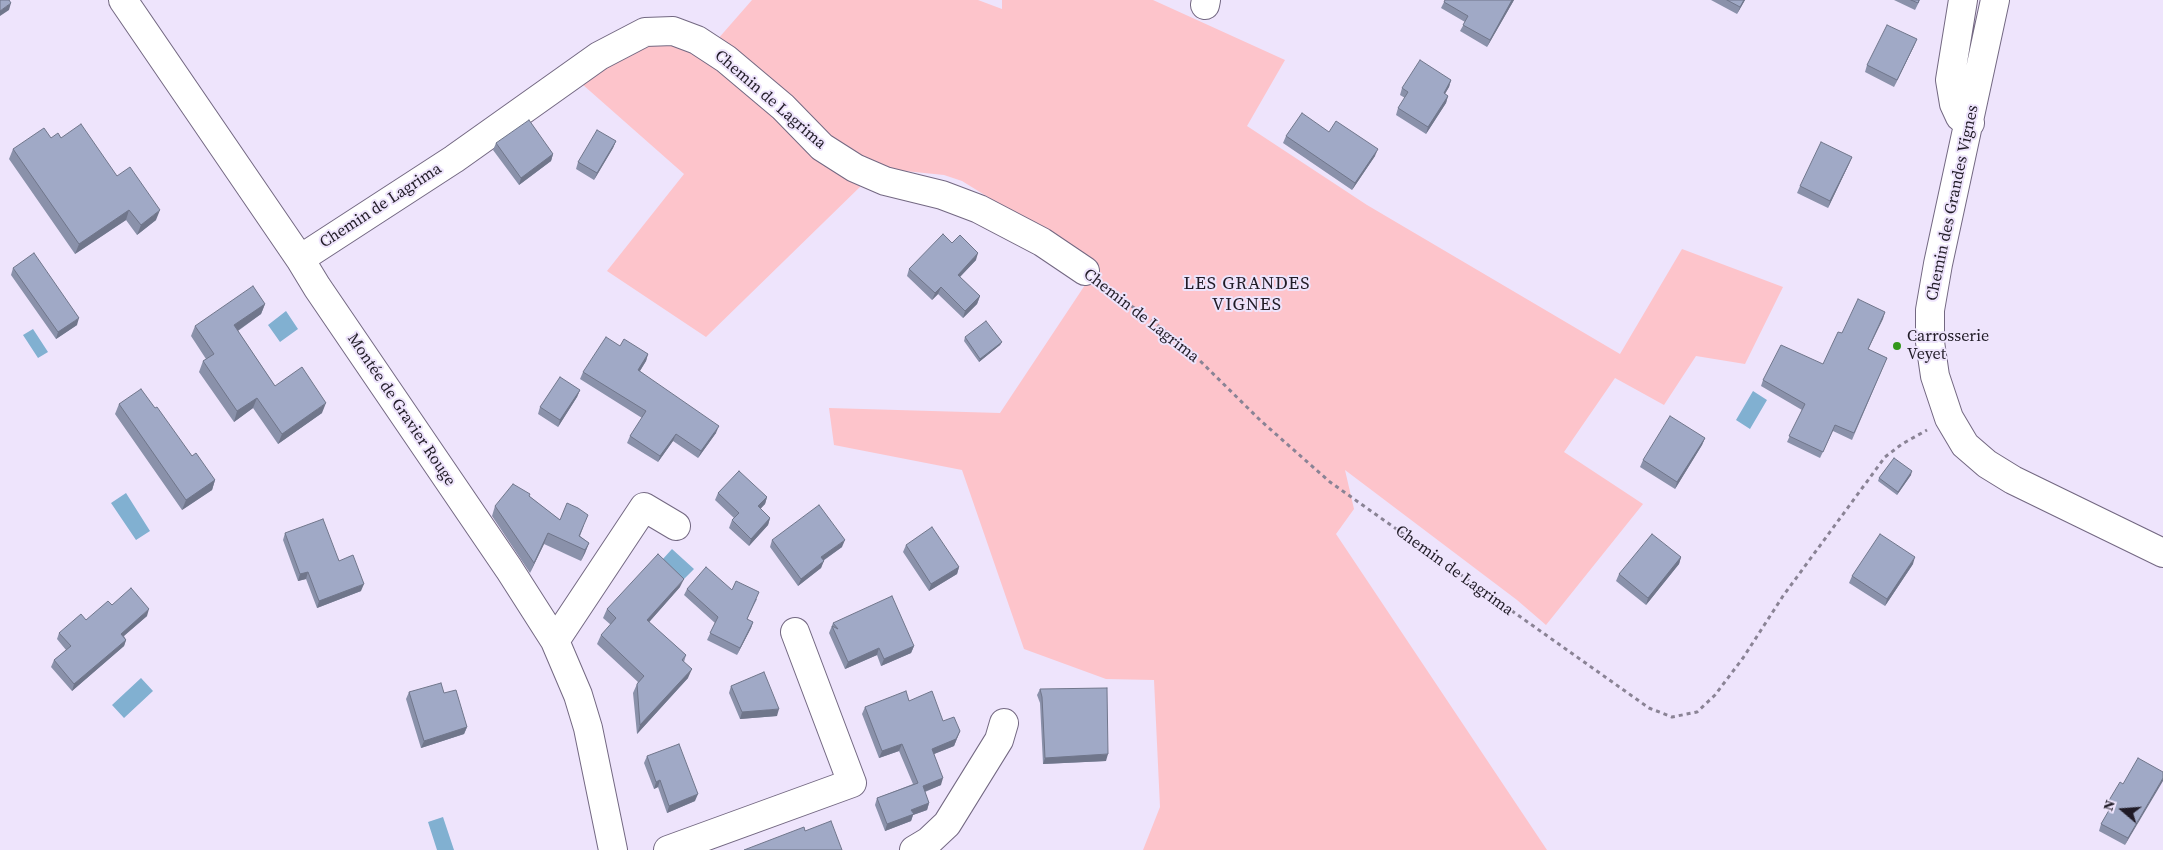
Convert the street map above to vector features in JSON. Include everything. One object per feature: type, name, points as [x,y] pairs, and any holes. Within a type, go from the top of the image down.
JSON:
[{"type":"street","name":"Montée de Gravier Rouge","points":[[123,0],[509,569],[555,641],[578,696],[588,728],[613,850]]},
{"type":"street","points":[[1963,0],[1950,80],[1954,104],[1960,117],[1970,123]]},
{"type":"street","name":"Chemin des Grandes Vignes","points":[[1995,0],[1970,123],[1938,264],[1930,310],[1930,342],[1935,376],[1949,418],[1965,445],[1987,464],[2013,480],[2163,554]]},
{"type":"street","name":"Chemin de Lagrima","points":[[300,259],[454,159],[599,56],[644,32],[673,31],[697,40],[726,59],[783,107],[822,147],[855,168],[885,181],[942,195],[979,209],[1042,242],[1085,271]]},
{"type":"street","points":[[555,641],[644,507],[676,526]]},
{"type":"street","points":[[668,850],[852,782],[795,632]]},
{"type":"street","points":[[914,850],[929,841],[947,824],[999,740],[1004,723]]},
{"type":"path","name":"Chemin de Lagrima","points":[[1085,271],[1184,345],[1261,421],[1330,482],[1649,708],[1672,717],[1697,712],[1715,696],[1743,658],[1783,596],[1885,457],[1902,444],[1949,418]]},
{"type":"shaded area","points":[[752,0],[978,0],[1002,9],[1002,0],[1153,0],[1285,60],[1247,126],[1367,205],[1620,354],[1682,249],[1783,287],[1745,364],[1696,356],[1664,405],[1615,378],[1564,452],[1643,504],[1546,625],[1517,600],[1345,470],[1354,509],[1336,534],[1547,850],[1143,850],[1160,807],[1154,680],[1106,679],[1024,649],[962,470],[834,445],[829,408],[1000,413],[1085,285],[1085,257],[962,181],[944,175],[895,170],[864,159],[832,142],[717,40]]},
{"type":"shaded area","points":[[683,41],[863,184],[706,337],[607,271],[684,174],[582,84],[640,43]]},
{"type":"water","points":[[286,311],[298,329],[280,342],[268,325]]},
{"type":"water","points":[[33,329],[48,352],[38,358],[23,335]]},
{"type":"water","points":[[1753,391],[1767,400],[1750,429],[1736,420]]},
{"type":"water","points":[[126,493],[150,531],[136,540],[111,503]]},
{"type":"water","points":[[672,549],[694,569],[683,580],[662,560]]},
{"type":"water","points":[[141,678],[153,691],[124,718],[112,705]]},
{"type":"water","points":[[443,817],[454,850],[437,850],[428,822]]},
{"type":"building","points":[[0,0],[9,0],[11,3],[0,11]]},
{"type":"building","points":[[1445,0],[1512,0],[1490,40],[1463,25],[1468,16],[1444,2]]},
{"type":"building","points":[[1727,0],[1744,0],[1740,7]]},
{"type":"building","points":[[1887,25],[1917,39],[1897,80],[1867,65]]},
{"type":"building","points":[[1420,60],[1451,80],[1444,93],[1448,96],[1428,127],[1398,108],[1408,92],[1402,88]]},
{"type":"building","points":[[1302,113],[1329,132],[1336,121],[1378,149],[1355,183],[1286,136]]},
{"type":"building","points":[[529,120],[553,154],[521,178],[496,143]]},
{"type":"building","points":[[81,124],[117,176],[130,167],[160,210],[141,225],[129,210],[79,244],[13,149],[44,128],[51,138],[58,133],[61,138]]},
{"type":"building","points":[[597,130],[616,141],[597,173],[578,162]]},
{"type":"building","points":[[1821,142],[1852,157],[1830,201],[1800,186]]},
{"type":"building","points":[[943,234],[952,243],[960,235],[978,253],[958,275],[980,296],[965,311],[941,287],[935,293],[909,269]]},
{"type":"building","points":[[34,253],[79,318],[58,332],[13,268]]},
{"type":"building","points":[[253,286],[265,304],[234,325],[275,386],[302,367],[326,403],[282,434],[257,398],[237,411],[203,361],[214,354],[195,326]]},
{"type":"building","points":[[1858,299],[1885,312],[1868,349],[1887,358],[1854,433],[1835,425],[1823,452],[1789,436],[1805,404],[1763,380],[1781,345],[1823,364],[1838,332],[1842,333]]},
{"type":"building","points":[[986,321],[1002,342],[980,359],[965,337]]},
{"type":"building","points":[[606,337],[620,346],[624,339],[648,354],[638,370],[719,426],[701,451],[676,434],[660,456],[630,436],[646,411],[583,372]]},
{"type":"building","points":[[560,377],[580,390],[560,420],[540,407]]},
{"type":"building","points":[[141,389],[155,408],[157,407],[192,456],[196,453],[215,480],[186,500],[119,404]]},
{"type":"building","points":[[1670,416],[1705,438],[1677,482],[1643,460]]},
{"type":"building","points":[[1894,458],[1912,471],[1898,492],[1879,478]]},
{"type":"building","points":[[739,471],[767,497],[758,506],[770,518],[751,539],[732,520],[739,513],[718,493]]},
{"type":"building","points":[[513,484],[530,494],[529,496],[560,520],[567,503],[588,515],[579,536],[589,543],[585,550],[548,533],[534,563],[495,506]]},
{"type":"building","points":[[819,505],[845,540],[821,557],[824,561],[801,579],[772,540]]},
{"type":"building","points":[[323,519],[339,561],[353,555],[364,584],[319,601],[308,572],[300,574],[285,533]]},
{"type":"building","points":[[932,527],[959,567],[931,584],[906,545]]},
{"type":"building","points":[[1652,534],[1681,557],[1648,598],[1619,574]]},
{"type":"building","points":[[1880,534],[1915,557],[1887,599],[1852,576]]},
{"type":"building","points":[[658,554],[684,579],[647,620],[686,655],[682,660],[692,669],[640,725],[637,684],[644,676],[601,635],[616,618],[607,609]]},
{"type":"building","points":[[706,567],[732,590],[736,581],[759,592],[747,619],[753,622],[740,648],[710,633],[718,617],[687,589]]},
{"type":"building","points":[[131,588],[149,609],[121,634],[126,640],[74,684],[54,660],[71,646],[59,633],[81,614],[86,620],[108,601],[112,605]]},
{"type":"building","points":[[892,596],[914,646],[884,659],[879,648],[848,662],[832,626],[838,629],[833,623]]},
{"type":"building","points":[[764,672],[779,709],[742,712],[731,686]]},
{"type":"building","points":[[441,683],[444,693],[456,690],[467,727],[424,741],[409,692]]},
{"type":"building","points":[[1107,688],[1108,754],[1045,758],[1040,689]]},
{"type":"building","points":[[906,691],[909,701],[932,691],[943,721],[954,717],[960,731],[956,739],[932,749],[943,778],[923,786],[929,803],[911,810],[914,814],[887,824],[877,798],[918,783],[902,744],[882,751],[865,707]]},
{"type":"building","points":[[679,744],[698,794],[669,806],[660,780],[656,782],[647,756]]},
{"type":"building","points":[[2138,758],[2163,772],[2163,778],[2128,838],[2101,824],[2112,805],[2108,802],[2120,782],[2123,784]]},
{"type":"building","points":[[831,821],[842,850],[744,850],[804,827],[805,831]]},
{"type":"place","name":"Carrosserie Veyet","points":[[1897,346]]},
{"type":"district","name":"LES GRANDES VIGNES","points":[[1247,294]]}]
